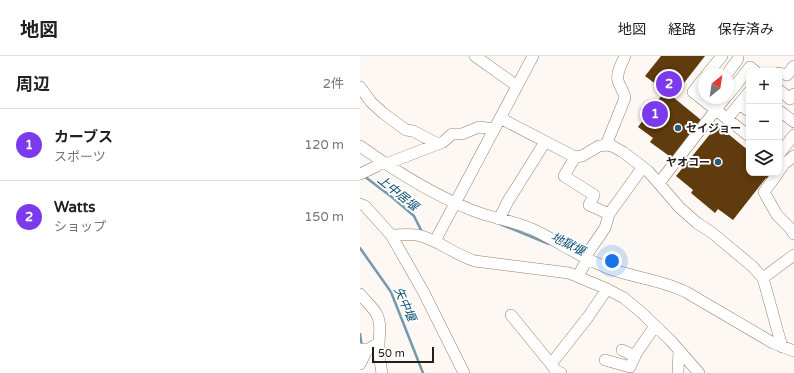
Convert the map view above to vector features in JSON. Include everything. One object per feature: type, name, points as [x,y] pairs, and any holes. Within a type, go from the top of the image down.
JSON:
[{"type":"street","points":[[475,56],[517,86]]},
{"type":"street","points":[[435,241],[533,56]]},
{"type":"street","points":[[606,145],[626,98],[625,92],[618,81],[617,76],[625,56]]},
{"type":"street","points":[[713,68],[722,56]]},
{"type":"street","points":[[731,68],[737,58],[751,68]]},
{"type":"street","points":[[782,74],[787,76],[794,66]]},
{"type":"street","points":[[734,88],[746,76]]},
{"type":"street","points":[[698,86],[693,92],[698,95]]},
{"type":"street","points":[[360,87],[371,102],[406,130],[413,131],[438,144]]},
{"type":"street","points":[[782,91],[792,96],[782,109]]},
{"type":"street","points":[[727,119],[746,96]]},
{"type":"street","points":[[710,104],[746,134]]},
{"type":"street","points":[[659,183],[720,104]]},
{"type":"street","points":[[739,104],[746,109]]},
{"type":"street","points":[[782,113],[794,122]]},
{"type":"street","points":[[500,118],[575,157],[582,156],[600,146],[606,145],[612,146],[623,152],[643,168],[659,183],[679,207],[752,266],[763,278],[782,347]]},
{"type":"street","points":[[360,174],[383,162],[443,142],[452,134],[462,134],[479,127],[494,129]]},
{"type":"street","points":[[782,150],[791,139]]},
{"type":"street","points":[[499,219],[508,201],[545,142]]},
{"type":"street","points":[[360,146],[434,193],[454,203],[531,229],[610,269],[672,285],[782,347],[794,351]]},
{"type":"street","points":[[782,167],[794,156]]},
{"type":"street","points":[[575,157],[564,176],[594,196],[589,205],[609,214]]},
{"type":"street","points":[[578,276],[586,257],[605,228],[609,214],[643,168]]},
{"type":"street","points":[[775,176],[764,192],[778,215],[790,226],[794,234]]},
{"type":"street","points":[[360,204],[365,206],[391,235],[423,291],[464,373]]},
{"type":"street","points":[[391,235],[416,235],[435,241],[465,258],[475,261],[568,273],[578,276],[607,289],[630,302],[679,350],[699,373]]},
{"type":"street","points":[[763,278],[794,255]]},
{"type":"street","points":[[551,364],[588,317],[607,289]]},
{"type":"street","points":[[360,294],[369,303],[377,315],[380,326],[379,343],[382,373]]},
{"type":"street","points":[[510,315],[555,370],[560,373]]},
{"type":"street","points":[[605,360],[630,367],[635,356],[655,326]]},
{"type":"street","points":[[360,364],[364,350],[379,343]]},
{"type":"street","points":[[622,350],[635,356]]},
{"type":"street","points":[[678,373],[679,350]]},
{"type":"building","points":[[661,56],[705,56],[673,97],[701,120],[672,158],[650,142],[653,138],[638,127],[665,91],[645,76]]},
{"type":"building","name":"ヤオコー","points":[[716,124],[746,149],[746,176],[771,176],[768,180],[766,178],[733,220],[718,209],[715,213],[691,193],[693,190],[676,176],[711,133],[709,132]]},
{"type":"waterway","name":"上中居堰","points":[[364,176],[414,216],[421,230]]},
{"type":"waterway","name":"地獄堰","points":[[500,224],[549,244]]},
{"type":"waterway","name":"矢中堰","points":[[360,248],[391,292],[423,373]]},
{"type":"waterway","points":[[360,334],[362,347]]},
{"type":"place","name":"Watts","points":[[669,84]]},
{"type":"place","name":"カーブス","points":[[655,114]]},
{"type":"place","name":"セイジョー","points":[[678,128]]},
{"type":"place","name":"ヤオコー","points":[[718,162]]}]
